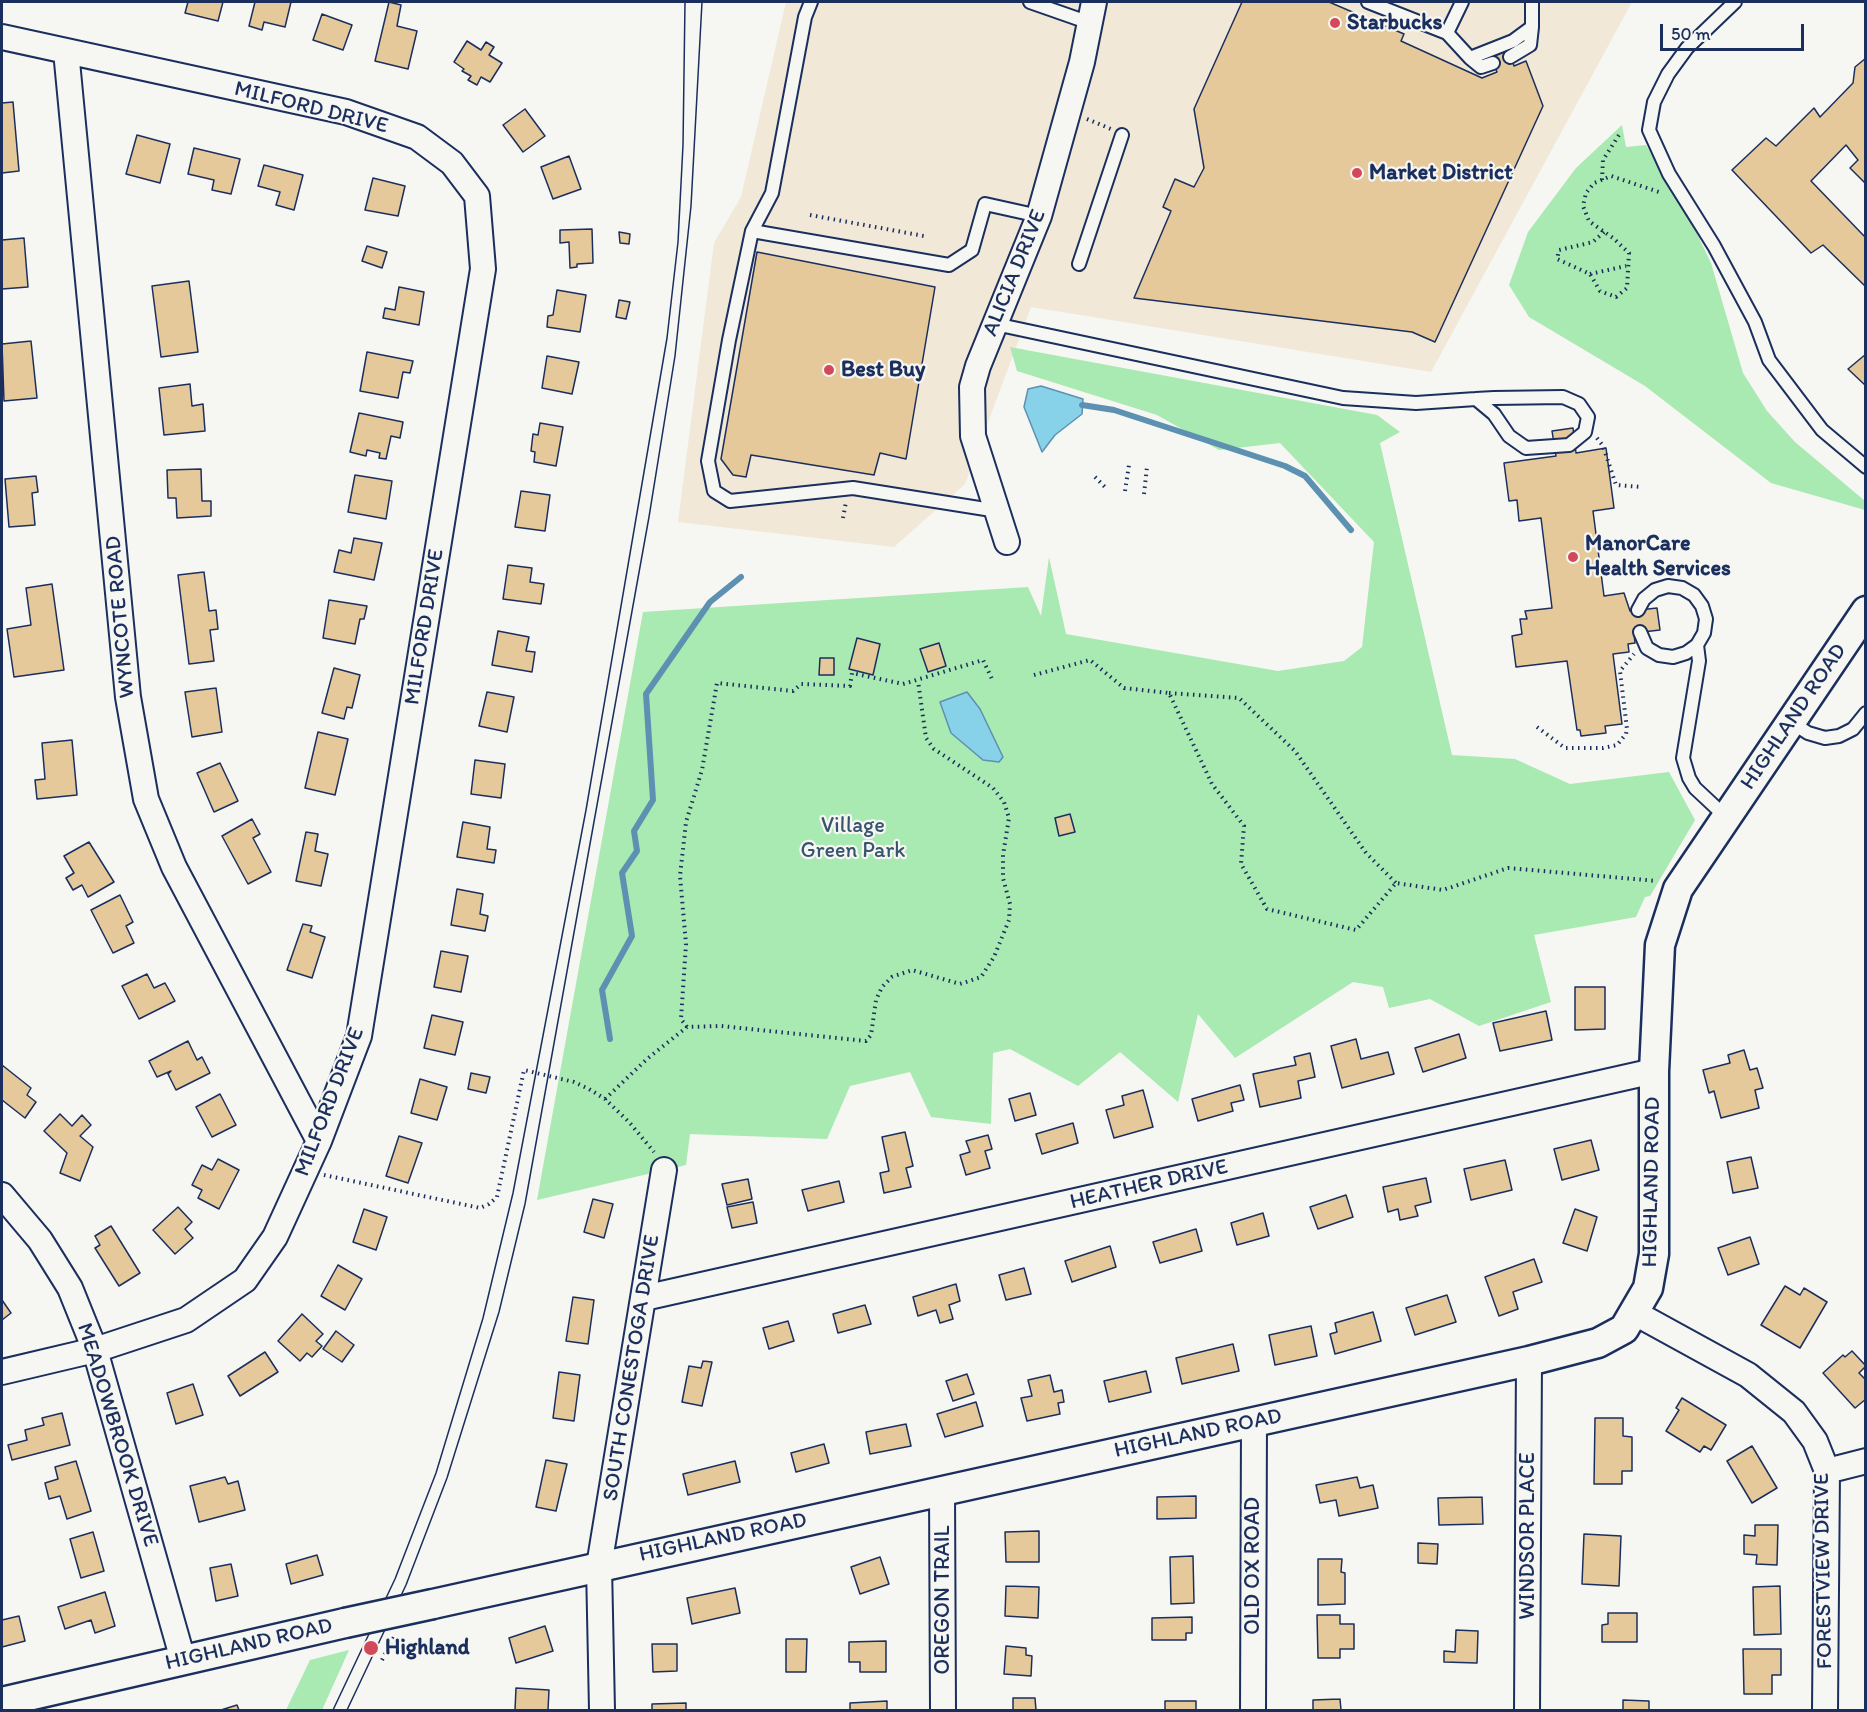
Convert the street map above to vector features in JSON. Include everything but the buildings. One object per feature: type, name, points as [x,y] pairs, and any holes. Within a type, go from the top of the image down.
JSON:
[{"type":"street","name":"ALICIA DRIVE","points":[[1007,542],[977,452],[971,417],[972,387],[978,366],[1039,216],[1071,104],[1092,12]]},
{"type":"street","name":"MILFORD DRIVE","points":[[2,37],[346,112],[417,137],[452,163],[477,196],[483,269],[359,1036],[319,1141],[276,1237],[245,1280],[186,1320],[95,1350],[2,1372]]},
{"type":"street","name":"WYNCOTE ROAD","points":[[66,51],[128,697],[146,799],[174,867],[319,1141]]},
{"type":"street","name":"HIGHLAND ROAD","points":[[2,1702],[599,1566],[1529,1361],[1598,1343],[1624,1329],[1648,1288],[1654,1254],[1654,1071],[1660,945],[1679,887],[1866,611]]},
{"type":"street","name":"HEATHER DRIVE","points":[[644,1298],[1654,1071]]},
{"type":"street","name":"SOUTH CONESTOGA DRIVE","points":[[602,1710],[599,1566],[664,1170]]},
{"type":"street","name":"MEADOWBROOK DRIVE","points":[[2,1196],[40,1240],[70,1288],[95,1350],[183,1660]]},
{"type":"street","name":"FORESTVIEW DRIVE","points":[[1635,1313],[1748,1375],[1794,1412],[1815,1441],[1827,1471],[1825,1710]]},
{"type":"street","name":"WINDSOR PLACE","points":[[1527,1710],[1529,1361]]},
{"type":"street","name":"OLD OX ROAD","points":[[1252,1710],[1254,1422]]},
{"type":"street","points":[[1827,1471],[1866,1461]]},
{"type":"street","name":"OREGON TRAIL","points":[[942,1490],[943,1710]]},
{"type":"lane","points":[[811,2],[805,17],[772,193],[752,231],[729,340],[708,461],[714,490],[730,501],[853,488],[998,511]]},
{"type":"lane","points":[[1030,2],[1092,12]]},
{"type":"lane","points":[[1368,2],[1447,33],[1481,67],[1493,63]]},
{"type":"lane","points":[[1447,33],[1462,2]]},
{"type":"lane","points":[[1510,57],[1530,45],[1532,2]]},
{"type":"lane","points":[[1735,2],[1687,48],[1668,74],[1654,102],[1649,130],[1686,201],[1714,246],[1755,322],[1769,360],[1822,430],[1866,467]]},
{"type":"lane","points":[[1470,58],[1513,41],[1532,27]]},
{"type":"lane","points":[[1079,264],[1122,135]]},
{"type":"lane","points":[[752,231],[949,265],[972,250],[985,204],[1039,216]]},
{"type":"lane","points":[[995,324],[1343,398],[1416,403],[1476,399],[1563,397],[1579,404],[1588,417],[1585,432],[1569,445],[1526,448],[1509,436],[1494,414],[1476,399]]},
{"type":"lane","points":[[1638,610],[1644,599],[1655,590],[1668,586],[1682,588],[1694,595],[1702,606],[1706,619],[1704,633],[1697,645],[1686,653],[1666,656],[1647,648],[1640,635]]},
{"type":"lane","points":[[1697,645],[1699,661],[1683,758],[1695,788],[1726,817]]},
{"type":"lane","points":[[1791,722],[1825,738],[1839,736],[1853,729],[1866,713]]},
{"type":"path","points":[[1602,180],[1603,160],[1619,135]]},
{"type":"path","points":[[1590,274],[1600,291],[1616,297],[1627,288],[1626,266],[1629,253],[1589,221],[1583,206],[1586,193],[1594,183],[1611,176],[1686,201]]},
{"type":"path","points":[[810,215],[924,236]]},
{"type":"path","points":[[1604,232],[1593,242],[1559,250],[1557,259],[1590,274],[1626,266]]},
{"type":"path","points":[[1586,426],[1603,446],[1616,485],[1642,487]]},
{"type":"path","points":[[1125,491],[1129,465]]},
{"type":"path","points":[[1144,494],[1147,467]]},
{"type":"path","points":[[1095,477],[1107,489]]},
{"type":"path","points":[[843,519],[846,502]]},
{"type":"path","points":[[1537,728],[1565,748],[1603,748],[1617,745],[1626,735],[1627,729],[1620,671],[1631,659],[1640,635]]},
{"type":"path","points":[[687,1027],[681,1019],[686,944],[680,876],[686,822],[702,770],[717,683],[794,691],[801,684],[850,686],[852,673],[903,684],[983,660],[992,679]]},
{"type":"path","points":[[1034,675],[1090,660],[1124,688],[1239,698],[1295,751],[1366,854],[1396,883],[1443,890],[1508,868],[1654,880],[1679,887]]},
{"type":"path","points":[[605,1099],[647,1059],[687,1027],[721,1026],[866,1041],[871,1035],[876,1000],[882,987],[892,977],[912,970],[960,984],[981,977],[994,957],[1010,920],[1010,904],[1003,878],[1003,855],[1009,818],[1004,802],[993,788],[934,748],[926,738],[918,681]]},
{"type":"path","points":[[1169,693],[1212,784],[1244,826],[1241,864],[1267,909],[1356,930],[1396,883]]},
{"type":"path","points":[[305,1171],[480,1209],[497,1197],[524,1070],[574,1082],[605,1099],[651,1146],[664,1170]]},
{"type":"path","points":[[382,1660],[394,1637],[403,1635]]},
{"type":"shaded area","points":[[786,2],[1632,2],[1431,372],[1031,307],[965,484],[894,547],[678,522],[714,243],[741,197]]},
{"type":"green space","points":[[1622,125],[1626,147],[1646,145],[1688,215],[1711,263],[1743,373],[1767,411],[1795,442],[1865,501],[1865,510],[1771,483],[1645,386],[1529,317],[1509,285],[1528,232],[1576,168]]},
{"type":"green space","name":"Village Green Park","points":[[1010,347],[1377,415],[1400,432],[1380,443],[1452,755],[1515,759],[1570,784],[1669,772],[1695,820],[1650,896],[1645,897],[1636,917],[1534,935],[1551,1002],[1479,1026],[1430,999],[1389,1008],[1383,987],[1353,982],[1235,1058],[1198,1014],[1178,1102],[1120,1052],[1078,1086],[1010,1049],[993,1053],[991,1124],[931,1117],[910,1072],[850,1086],[827,1139],[690,1134],[686,1165],[537,1200],[643,612],[1028,587],[1041,616],[1049,557],[1066,634],[1278,671],[1344,661],[1362,647],[1374,542],[1280,443],[1219,450],[1157,415],[1017,371]]},
{"type":"green space","points":[[349,1650],[322,1710],[286,1710],[310,1660]]},
{"type":"water","points":[[1041,386],[1083,399],[1082,414],[1055,435],[1042,452],[1024,407],[1028,389]]},
{"type":"water","points":[[967,692],[980,709],[1003,757],[999,762],[983,760],[951,733],[940,702]]},
{"type":"waterway","points":[[1082,405],[1114,410],[1285,466],[1305,476],[1351,530]]},
{"type":"waterway","points":[[610,1039],[602,990],[632,936],[622,873],[637,851],[634,831],[653,800],[646,694],[710,602],[741,577]]},
{"type":"tram line","points":[[333,1710],[395,1579],[436,1473],[483,1318],[513,1193],[586,810],[667,338],[678,242],[683,145],[685,2]]},
{"type":"tram line","points":[[347,1710],[406,1585],[447,1478],[499,1312],[525,1204],[649,517],[675,356],[691,206],[702,2]]},
{"type":"place","name":"Starbucks","points":[[1335,23]]},
{"type":"place","name":"Market District","points":[[1357,173]]},
{"type":"place","name":"Best Buy","points":[[829,370]]},
{"type":"place","name":"ManorCare Health Services","points":[[1573,557]]},
{"type":"place","name":"Highland","points":[[371,1648]]}]
